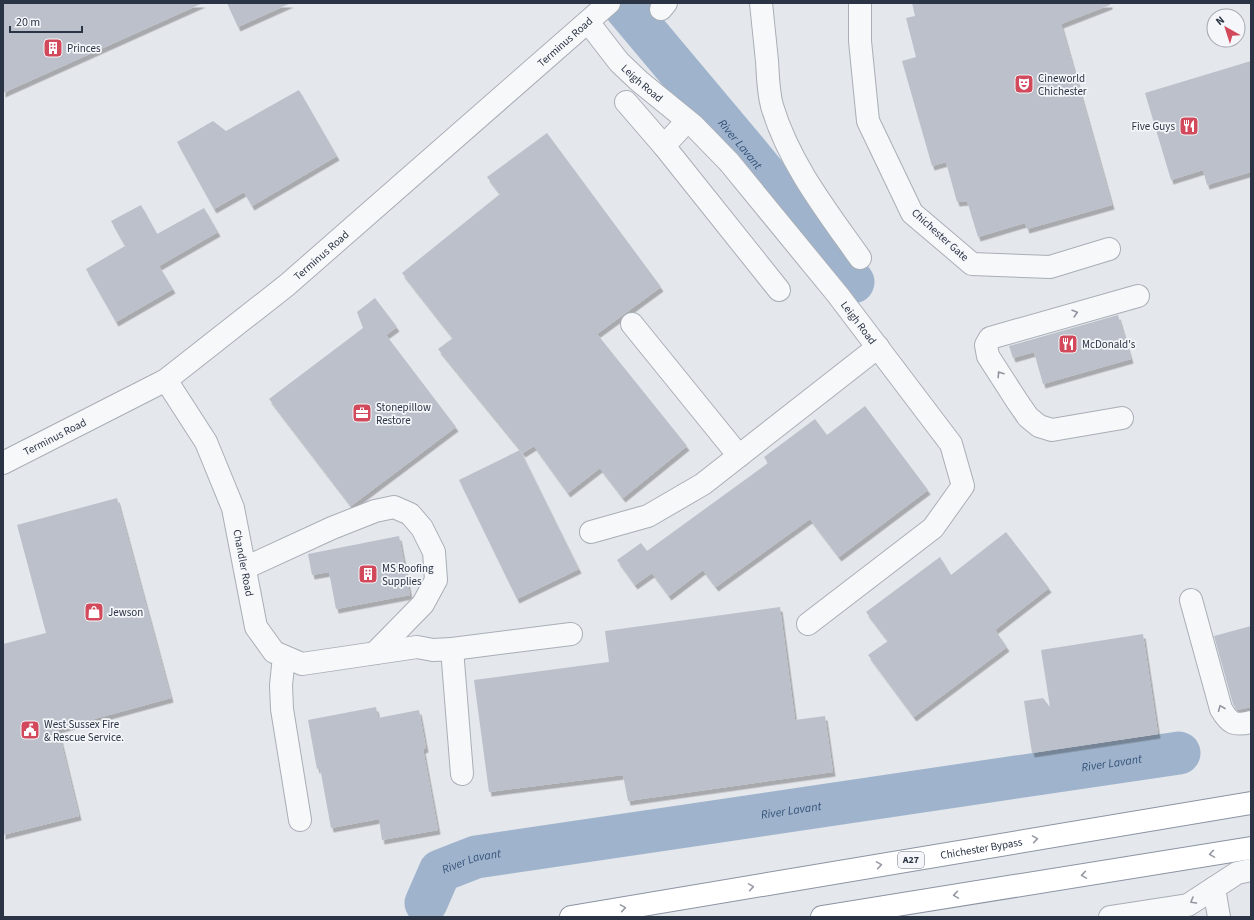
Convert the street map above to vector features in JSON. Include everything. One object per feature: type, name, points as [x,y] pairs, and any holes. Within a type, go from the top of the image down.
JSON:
[{"type":"highway","name":"Chichester Bypass","points":[[570,917],[1251,803]]},
{"type":"highway","points":[[822,917],[1251,848]]},
{"type":"street","name":"Terminus Road","points":[[3,463],[166,380],[288,285],[608,3]]},
{"type":"street","points":[[760,3],[768,84],[772,106],[799,168],[818,200],[860,258]]},
{"type":"street","name":"Chichester Gate","points":[[860,3],[860,41],[868,121],[912,213],[972,264],[1050,267],[1109,249]]},
{"type":"street","name":"Leigh Road","points":[[588,22],[619,62],[639,81],[687,121],[729,162],[838,295],[951,444],[963,486],[933,528],[808,624]]},
{"type":"street","points":[[626,102],[664,146],[779,290]]},
{"type":"street","points":[[664,146],[687,121]]},
{"type":"street","points":[[1122,418],[1052,430],[1038,426],[1028,417],[988,356],[986,345],[990,338],[1138,296]]},
{"type":"street","points":[[632,324],[739,456]]},
{"type":"street","points":[[591,532],[648,516],[703,484],[878,347]]},
{"type":"street","name":"Chandler Road","points":[[166,380],[206,442],[233,508],[256,627],[274,652],[302,664],[417,647],[433,650],[452,649],[571,634]]},
{"type":"street","points":[[245,568],[332,528],[375,512],[394,508],[410,514],[422,528],[434,552],[436,580],[423,604],[375,653]]},
{"type":"street","points":[[1191,600],[1220,709],[1227,720],[1238,725],[1251,722]]},
{"type":"street","points":[[452,649],[462,774]]},
{"type":"street","points":[[284,657],[281,685],[282,709],[300,820]]},
{"type":"street","points":[[1111,917],[1162,913],[1188,905],[1237,873],[1251,870]]},
{"type":"street","points":[[1214,888],[1218,917]]},
{"type":"building","name":"Princes","points":[[3,3],[203,3],[3,93]]},
{"type":"building","points":[[227,3],[291,3],[238,27]]},
{"type":"building","points":[[912,3],[1110,3],[1110,5],[1061,24],[1112,205],[1027,229],[1025,223],[978,237],[967,201],[957,202],[946,162],[932,166],[902,61],[916,57],[906,18],[915,16]]},
{"type":"building","points":[[1251,61],[1251,172],[1207,185],[1203,170],[1171,180],[1145,93]]},
{"type":"building","points":[[299,90],[337,156],[252,206],[244,192],[214,209],[177,142],[213,121],[226,131]]},
{"type":"building","points":[[547,133],[661,287],[597,334],[687,446],[623,498],[600,468],[568,493],[534,446],[523,453],[438,349],[453,338],[402,273],[500,194],[487,177]]},
{"type":"building","points":[[141,205],[157,234],[204,208],[218,232],[159,266],[173,289],[116,322],[86,269],[125,246],[111,221]]},
{"type":"building","name":"Stonepillow Restore","points":[[375,298],[397,327],[386,335],[456,427],[351,506],[269,399],[363,328],[357,312]]},
{"type":"building","name":"McDonald's","points":[[1118,315],[1131,359],[1043,384],[1034,352],[1013,358],[1009,346]]},
{"type":"building","points":[[865,406],[928,490],[839,557],[810,519],[716,587],[703,570],[669,596],[652,573],[635,585],[617,560],[641,543],[647,551],[768,463],[764,457],[815,419],[827,435]]},
{"type":"building","points":[[520,450],[579,569],[517,599],[459,480]]},
{"type":"building","name":"Jewson","points":[[117,498],[171,698],[58,729],[79,816],[3,835],[3,644],[46,633],[17,525]]},
{"type":"building","points":[[1006,532],[1049,588],[995,630],[1007,647],[914,717],[868,655],[888,641],[866,612],[940,557],[951,575]]},
{"type":"building","name":"MS Roofing Supplies","points":[[399,536],[410,595],[336,609],[329,572],[312,575],[308,554]]},
{"type":"building","points":[[780,607],[795,720],[825,716],[833,772],[628,801],[623,775],[489,792],[474,680],[609,662],[605,631]]},
{"type":"building","points":[[1251,626],[1251,707],[1237,710],[1233,704],[1214,636]]},
{"type":"building","points":[[1143,634],[1158,734],[1032,753],[1024,701],[1043,698],[1050,707],[1041,650]]},
{"type":"building","points":[[376,707],[378,718],[419,710],[426,748],[423,749],[438,830],[382,840],[379,819],[331,828],[320,768],[317,769],[308,720]]},
{"type":"waterway","name":"River Lavant","points":[[625,7],[746,151],[853,282]]},
{"type":"waterway","name":"River Lavant","points":[[426,903],[440,871],[476,857],[1179,753]]},
{"type":"place","name":"Princes","points":[[53,48]]},
{"type":"place","name":"Cineworld Chichester","points":[[1024,84]]},
{"type":"place","name":"Five Guys","points":[[1189,126]]},
{"type":"place","name":"McDonald's","points":[[1068,344]]},
{"type":"place","name":"Stonepillow Restore","points":[[362,413]]},
{"type":"place","name":"MS Roofing Supplies","points":[[368,574]]},
{"type":"place","name":"Jewson","points":[[94,612]]},
{"type":"place","name":"West Sussex Fire & Rescue Service.","points":[[30,730]]}]
